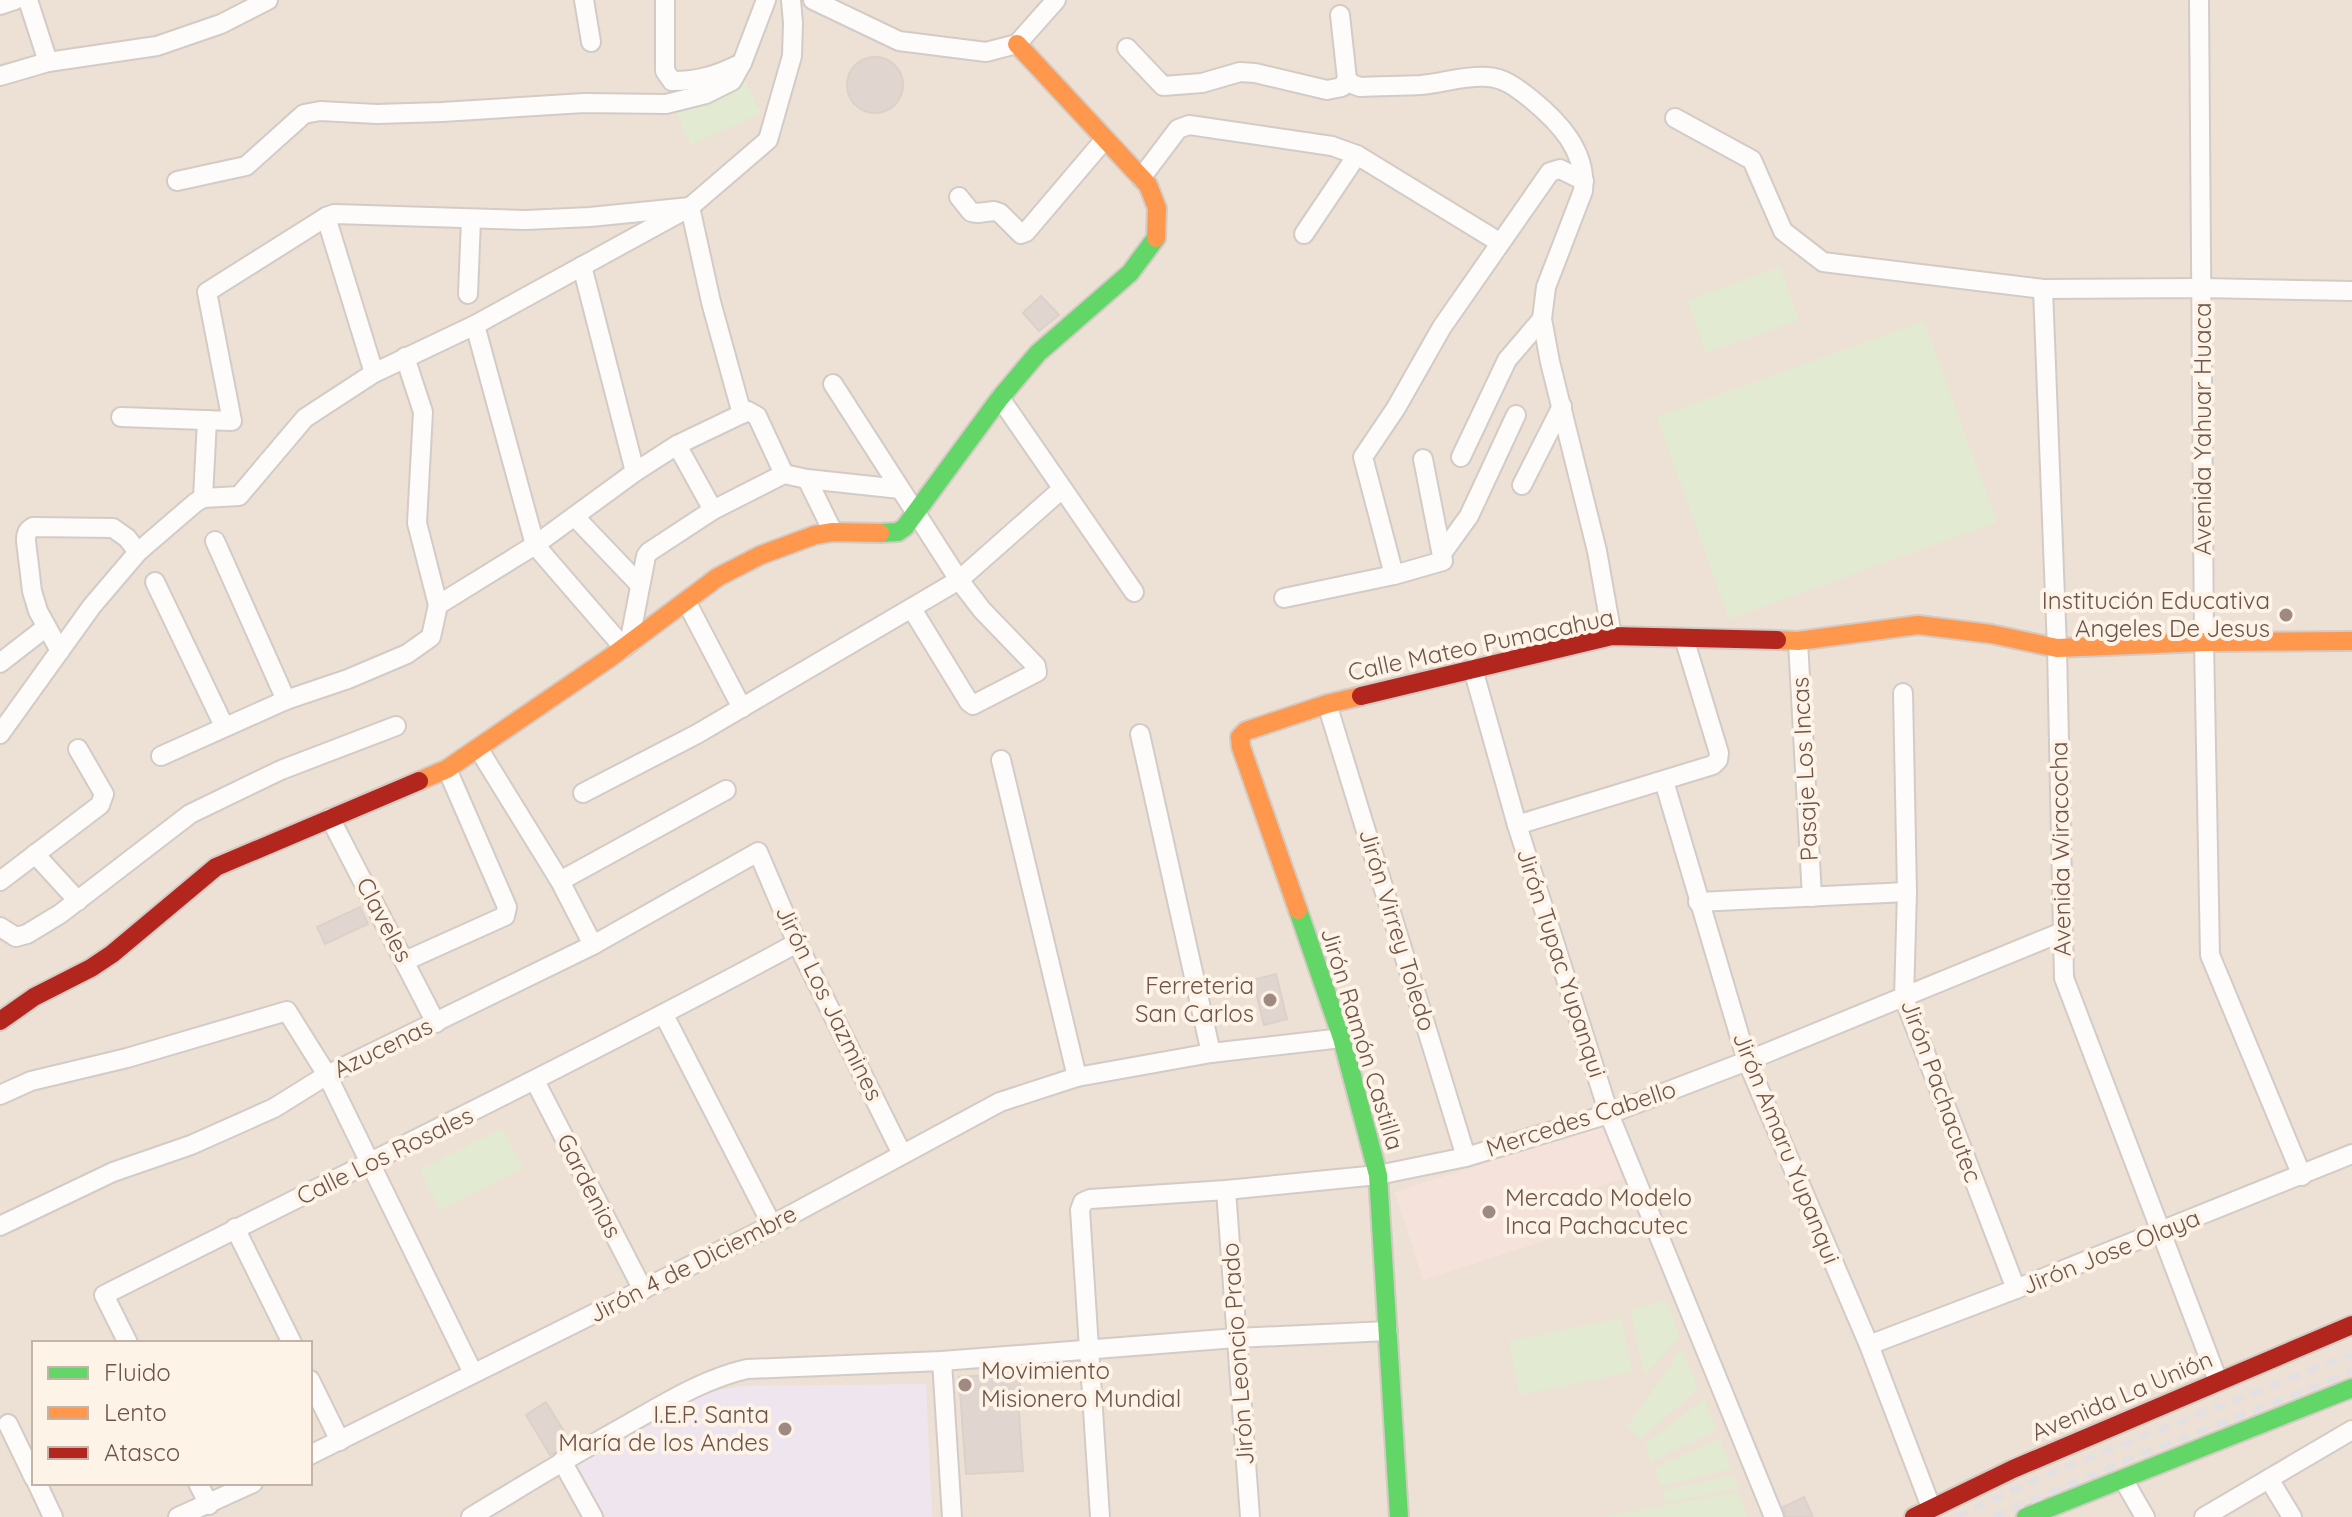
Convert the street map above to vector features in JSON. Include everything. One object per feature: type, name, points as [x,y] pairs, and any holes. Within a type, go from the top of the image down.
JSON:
[{"type":"street","points":[[0,5],[15,0]]},
{"type":"street","points":[[28,0],[48,62]]},
{"type":"street","points":[[0,76],[48,62],[157,46],[221,24],[268,0]]},
{"type":"street","points":[[584,0],[591,42]]},
{"type":"street","points":[[665,0],[665,71],[672,81],[713,77],[742,63]]},
{"type":"street","points":[[177,181],[246,166],[304,114],[320,111],[377,114],[584,103],[666,104],[706,94],[732,81],[766,0]]},
{"type":"street","points":[[5,728],[92,606],[138,552],[203,498],[239,496],[305,418],[374,373],[475,325],[690,207],[768,140],[792,56],[791,0]]},
{"type":"street","points":[[813,0],[899,41],[986,52],[1017,44],[1056,0]]},
{"type":"street","name":"Avenida Yahuar Huaca","points":[[2199,0],[2210,955],[2302,1176]]},
{"type":"street","points":[[1127,48],[1163,86],[1202,83],[1240,72],[1327,90],[1342,87],[1347,79],[1340,15]]},
{"type":"street","points":[[0,1021],[34,997],[112,954],[216,867],[447,769],[627,646],[718,577],[761,555],[815,535],[898,532],[905,527],[1000,398],[1038,353],[1130,273],[1156,239],[1157,208],[1148,185],[1017,44]]},
{"type":"street","points":[[1347,79],[1360,87],[1420,85],[1487,76],[1502,79],[1518,88],[1556,120],[1573,146],[1581,163],[1583,191],[1546,287],[1542,319],[1597,551],[1612,636]]},
{"type":"street","points":[[1675,118],[1752,160],[1783,231],[1823,262],[2043,289],[2352,291]]},
{"type":"street","points":[[1141,178],[1178,129],[1189,125],[1332,146],[1357,155],[1499,242]]},
{"type":"street","points":[[959,197],[971,212],[1000,213],[1021,234],[1026,232],[1105,139]]},
{"type":"street","points":[[1304,234],[1357,155]]},
{"type":"street","points":[[1394,575],[1363,457],[1396,408],[1442,327],[1550,172],[1560,169],[1584,181]]},
{"type":"street","points":[[121,417],[232,421],[207,292],[334,214],[471,220],[590,217],[690,207]]},
{"type":"street","points":[[690,207],[711,302],[742,414]]},
{"type":"street","points":[[326,217],[374,373]]},
{"type":"street","points":[[468,294],[471,220]]},
{"type":"street","points":[[582,266],[635,472]]},
{"type":"street","name":"Avenida Wiracocha","points":[[2043,289],[2057,648],[2064,978],[2218,1381]]},
{"type":"street","points":[[1461,457],[1507,360],[1542,319]]},
{"type":"street","points":[[475,325],[535,545],[627,646]]},
{"type":"street","points":[[161,756],[286,700],[348,679],[407,654],[431,637],[438,605],[417,523],[423,412],[405,357]]},
{"type":"street","points":[[833,384],[959,580],[982,610],[1036,666],[1037,672],[973,705],[912,609]]},
{"type":"street","points":[[1000,398],[1134,592]]},
{"type":"street","points":[[1522,485],[1562,406]]},
{"type":"street","points":[[438,605],[535,545],[677,445],[748,411],[757,416],[784,474]]},
{"type":"street","points":[[1443,552],[1469,516],[1516,415]]},
{"type":"street","points":[[203,498],[207,420]]},
{"type":"street","points":[[677,445],[713,510]]},
{"type":"street","points":[[1284,598],[1441,563],[1444,557],[1423,459]]},
{"type":"street","points":[[627,646],[643,561],[649,552],[713,510],[784,474],[900,489]]},
{"type":"street","points":[[807,479],[833,532]]},
{"type":"street","points":[[583,793],[742,708],[959,580],[1062,489]]},
{"type":"street","points":[[575,517],[639,584]]},
{"type":"street","points":[[60,651],[45,628],[32,591],[26,541],[29,529],[113,528],[127,538],[138,552]]},
{"type":"street","points":[[215,541],[286,700]]},
{"type":"street","points":[[155,582],[224,726]]},
{"type":"street","points":[[686,601],[742,708]]},
{"type":"street","name":"Calle Mateo Pumacahua","points":[[1246,731],[1327,704],[1612,636],[1798,641],[1918,625],[1991,634],[2057,648],[2204,642],[2352,641]]},
{"type":"street","points":[[0,663],[45,628]]},
{"type":"street","points":[[1517,825],[1664,781],[1713,765],[1718,760],[1719,753],[1684,638]]},
{"type":"street","name":"Pasaje Los Incas","points":[[1798,641],[1812,897]]},
{"type":"street","name":"Jirón Tupac Yupanqui","points":[[1473,669],[1517,825],[1609,1114],[1774,1517]]},
{"type":"street","name":"Jirón Pachacutec","points":[[1903,693],[1907,892],[1904,998],[2016,1289]]},
{"type":"street","points":[[0,703],[5,728]]},
{"type":"street","name":"Jirón Virrey Toledo","points":[[1327,704],[1466,1157]]},
{"type":"street","points":[[0,927],[16,937],[27,934],[78,901],[190,814],[281,770],[396,726]]},
{"type":"street","name":"Jirón Ramón Castilla","points":[[1246,731],[1240,737],[1241,747],[1342,1038],[1378,1175],[1399,1517]]},
{"type":"street","points":[[1140,734],[1211,1053]]},
{"type":"street","points":[[478,748],[560,881],[593,945]]},
{"type":"street","points":[[0,881],[100,805],[104,794],[78,749]]},
{"type":"street","points":[[1001,760],[1077,1077]]},
{"type":"street","points":[[405,961],[505,916],[507,912],[447,769]]},
{"type":"street","name":"Jirón Amaru Yupanqui","points":[[1664,781],[1747,1061],[1869,1345],[1931,1507]]},
{"type":"street","points":[[560,881],[726,790]]},
{"type":"street","name":"Claveles","points":[[330,818],[436,1023]]},
{"type":"street","name":"Jirón Los Jazmines","points":[[758,852],[797,943],[902,1154]]},
{"type":"street","name":"Azucenas","points":[[0,1226],[113,1172],[191,1145],[274,1108],[327,1075],[593,945],[758,852]]},
{"type":"street","points":[[35,854],[78,901]]},
{"type":"street","points":[[1698,902],[1907,892]]},
{"type":"street","name":"Mercedes Cabello","points":[[1088,1350],[1080,1210],[1083,1202],[1378,1175],[1466,1157],[1609,1114],[2062,932]]},
{"type":"street","name":"Calle Los Rosales","points":[[127,1341],[104,1295],[535,1081],[797,943]]},
{"type":"street","points":[[0,1095],[31,1081],[127,1058],[287,1011],[327,1075],[473,1373]]},
{"type":"street","points":[[664,1015],[772,1225]]},
{"type":"street","name":"Jirón 4 de Diciembre","points":[[312,1454],[772,1225],[1000,1102],[1077,1077],[1211,1053],[1342,1038]]},
{"type":"street","name":"Gardenias","points":[[535,1081],[643,1290]]},
{"type":"street","name":"Jirón Jose Olaya","points":[[1869,1345],[2160,1233],[2352,1154]]},
{"type":"street","name":"Jirón Leoncio Prado","points":[[1226,1190],[1250,1517]]},
{"type":"street","points":[[235,1228],[291,1341]]},
{"type":"street","name":"Avenida La Unión","points":[[1914,1517],[2013,1469],[2352,1325]]},
{"type":"street","points":[[471,1517],[562,1461],[697,1385],[747,1369],[942,1361],[1236,1338],[1388,1331]]},
{"type":"street","points":[[1088,1350],[1100,1517]]},
{"type":"street","points":[[942,1361],[952,1517]]},
{"type":"street","points":[[312,1384],[340,1441]]},
{"type":"street","points":[[2026,1517],[2352,1388]]},
{"type":"street","points":[[8,1424],[32,1474]]},
{"type":"street","points":[[2204,1517],[2352,1430]]},
{"type":"street","points":[[562,1461],[593,1517]]},
{"type":"street","points":[[2123,1479],[2145,1517]]},
{"type":"street","points":[[2269,1479],[2292,1517]]},
{"type":"street","points":[[37,1485],[53,1517]]},
{"type":"street","points":[[199,1485],[209,1505]]},
{"type":"street","points":[[178,1517],[249,1485]]},
{"type":"shaded area","points":[[0,0],[2352,0],[2352,1517],[0,1517]]},
{"type":"shaded area","name":"Mercado Modelo Inca Pachacutec","points":[[1605,1125],[1622,1179],[1572,1195],[1582,1229],[1423,1280],[1395,1192]]},
{"type":"shaded area","name":"I.E.P. Santa María de los Andes","points":[[926,1384],[932,1517],[606,1517],[577,1465],[707,1393],[739,1386]]},
{"type":"green space","points":[[745,79],[761,113],[691,145],[675,111]]},
{"type":"green space","points":[[1780,267],[1799,320],[1706,353],[1687,300]]},
{"type":"green space","points":[[1924,321],[1997,522],[1729,619],[1657,417]]},
{"type":"green space","points":[[502,1128],[523,1168],[440,1210],[420,1170]]},
{"type":"green space","points":[[1666,1301],[1680,1337],[1645,1375],[1630,1310]]},
{"type":"green space","points":[[1621,1318],[1632,1372],[1520,1395],[1509,1341]]},
{"type":"green space","points":[[1682,1349],[1698,1389],[1641,1439],[1627,1426]]},
{"type":"green space","points":[[1704,1399],[1717,1430],[1651,1462],[1644,1445]]},
{"type":"green space","points":[[1720,1439],[1731,1469],[1661,1486],[1654,1468]]},
{"type":"green space","points":[[1734,1475],[1739,1488],[1666,1503],[1662,1491]]},
{"type":"green space","points":[[1738,1492],[1747,1517],[1603,1517]]},
{"type":"building","points":[[875,57],[895,65],[903,85],[895,105],[875,113],[855,105],[847,85],[855,65]]},
{"type":"building","points":[[1041,296],[1059,315],[1039,331],[1023,313]]},
{"type":"building","points":[[360,907],[368,924],[325,944],[317,927]]},
{"type":"building","name":"Ferreteria San Carlos","points":[[1276,974],[1287,1019],[1264,1025],[1253,980]]},
{"type":"building","points":[[1019,1373],[1023,1471],[966,1474],[959,1377]]},
{"type":"building","points":[[546,1402],[571,1443],[550,1455],[526,1415]]},
{"type":"building","points":[[1804,1497],[1813,1517],[1786,1517],[1783,1507]]},
{"type":"railway","points":[[1956,1517],[2049,1474],[2352,1354]]},
{"type":"railway","points":[[1994,1517],[2119,1463],[2352,1372]]},
{"type":"traffic: fast","points":[[880,533],[898,532],[905,527],[1000,398],[1038,353],[1130,273],[1156,238]]},
{"type":"traffic: fast","points":[[1298,910],[1342,1038],[1378,1175],[1399,1517]]},
{"type":"traffic: fast","points":[[2026,1517],[2352,1388]]},
{"type":"traffic: slow","points":[[1017,44],[1148,185],[1157,208],[1156,238]]},
{"type":"traffic: slow","points":[[419,781],[447,769],[611,657],[718,577],[761,555],[815,535],[833,532],[880,533]]},
{"type":"traffic: slow","points":[[1777,640],[1798,641],[1918,625],[1991,634],[2057,648],[2204,642],[2352,641]]},
{"type":"traffic: slow","points":[[1298,910],[1240,737],[1246,731],[1361,696]]},
{"type":"traffic: jam","points":[[1361,696],[1612,636],[1777,640]]},
{"type":"traffic: jam","points":[[0,1021],[34,997],[112,954],[216,867],[419,781]]},
{"type":"traffic: jam","points":[[1914,1517],[2013,1469],[2352,1325]]},
{"type":"place","name":"Institución Educativa Angeles De Jesus","points":[[2286,615]]},
{"type":"place","name":"Ferreteria San Carlos","points":[[1270,1000]]},
{"type":"place","name":"Mercado Modelo Inca Pachacutec","points":[[1489,1212]]},
{"type":"place","name":"Movimiento Misionero Mundial","points":[[965,1385]]},
{"type":"place","name":"I.E.P. Santa María de los Andes","points":[[785,1429]]}]
